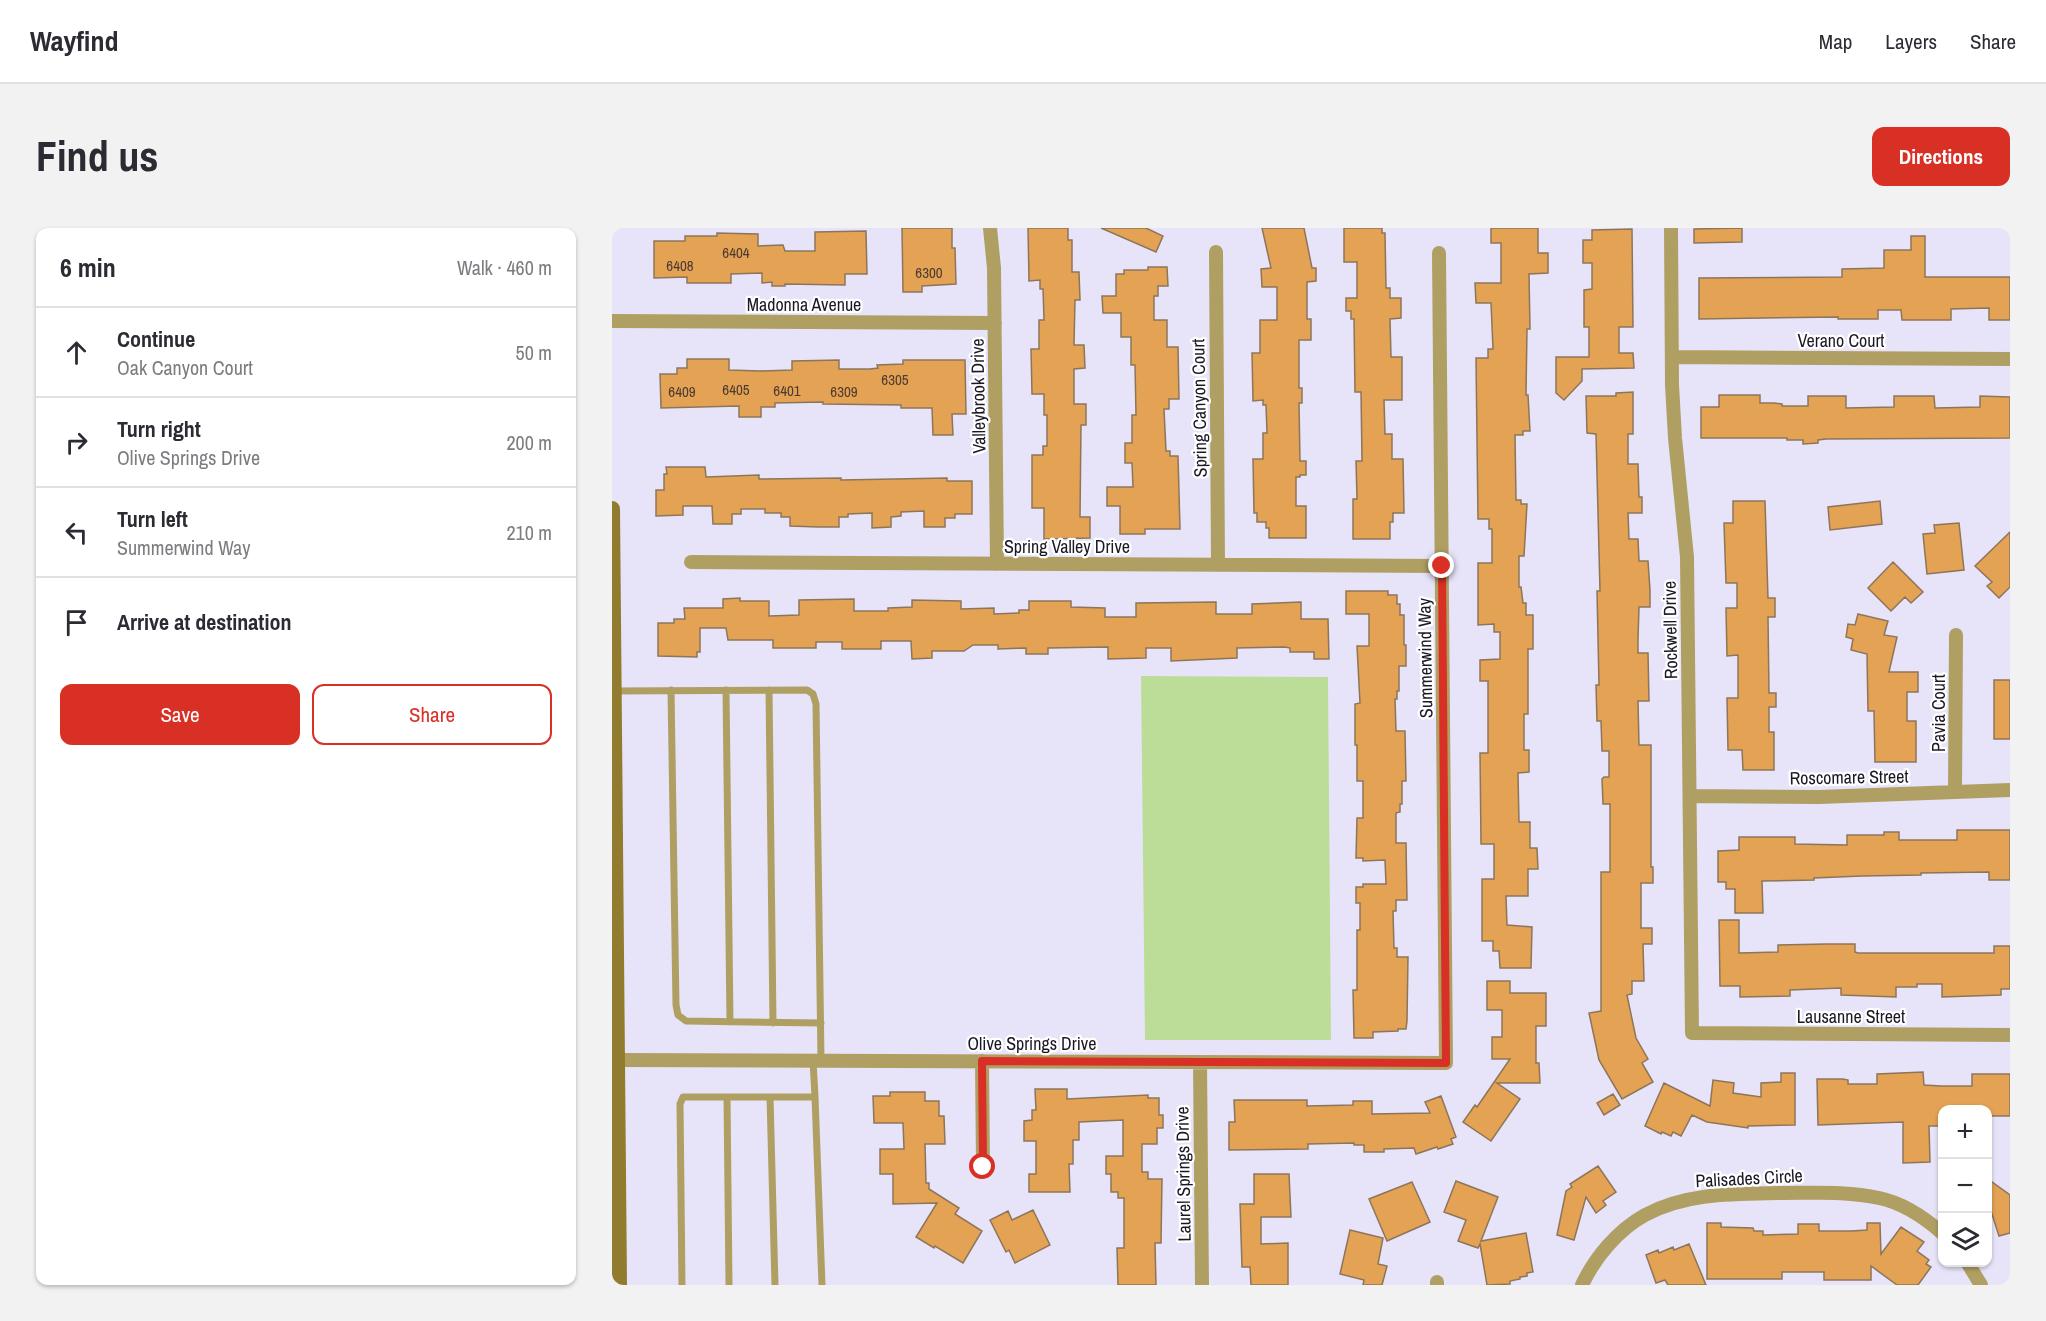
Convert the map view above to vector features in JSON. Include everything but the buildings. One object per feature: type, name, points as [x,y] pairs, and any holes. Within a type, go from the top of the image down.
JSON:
[{"type":"main road","points":[[612,509],[618,1060],[615,1169],[619,1285]]},
{"type":"street","name":"Valleybrook Drive","points":[[990,228],[994,268],[997,564]]},
{"type":"street","name":"Rockwell Drive","points":[[1671,228],[1675,438],[1687,557],[1692,1033]]},
{"type":"street","name":"Spring Canyon Court","points":[[1216,252],[1218,565]]},
{"type":"street","name":"Summerwind Way","points":[[1439,253],[1446,1063]]},
{"type":"street","name":"Madonna Avenue","points":[[612,321],[995,322]]},
{"type":"street","name":"Verano Court","points":[[1672,357],[2010,359]]},
{"type":"street","name":"Spring Valley Drive","points":[[691,562],[1442,566]]},
{"type":"street","name":"Pavia Court","points":[[1955,792],[1956,635]]},
{"type":"street","name":"Roscomare Street","points":[[1690,796],[1819,797],[2010,790]]},
{"type":"street","name":"Lausanne Street","points":[[1692,1033],[2010,1035]]},
{"type":"street","name":"Olive Springs Drive","points":[[618,1060],[1446,1063]]},
{"type":"street","points":[[982,1061],[983,1167]]},
{"type":"street","name":"Laurel Springs Drive","points":[[1200,1062],[1202,1285]]},
{"type":"street","name":"Palisades Circle","points":[[1582,1285],[1589,1270],[1613,1239],[1644,1215],[1680,1200],[1719,1194],[1838,1192],[1882,1198],[1922,1216],[1938,1230]]},
{"type":"street","points":[[1970,1267],[1981,1285]]},
{"type":"lane","points":[[671,690],[678,1015],[686,1021],[821,1023]]},
{"type":"lane","points":[[726,690],[730,1022]]},
{"type":"lane","points":[[769,690],[773,1023]]},
{"type":"lane","points":[[614,691],[807,690],[813,694],[816,704],[821,1023],[815,1097],[822,1285]]},
{"type":"lane","points":[[727,1097],[729,1285]]},
{"type":"lane","points":[[770,1097],[775,1285]]},
{"type":"lane","points":[[682,1285],[680,1104],[683,1098],[815,1097]]},
{"type":"green space","points":[[1141,676],[1328,677],[1331,1040],[1145,1040]]},
{"type":"route","points":[[983,1167],[982,1061],[1446,1063],[1442,566]]}]
